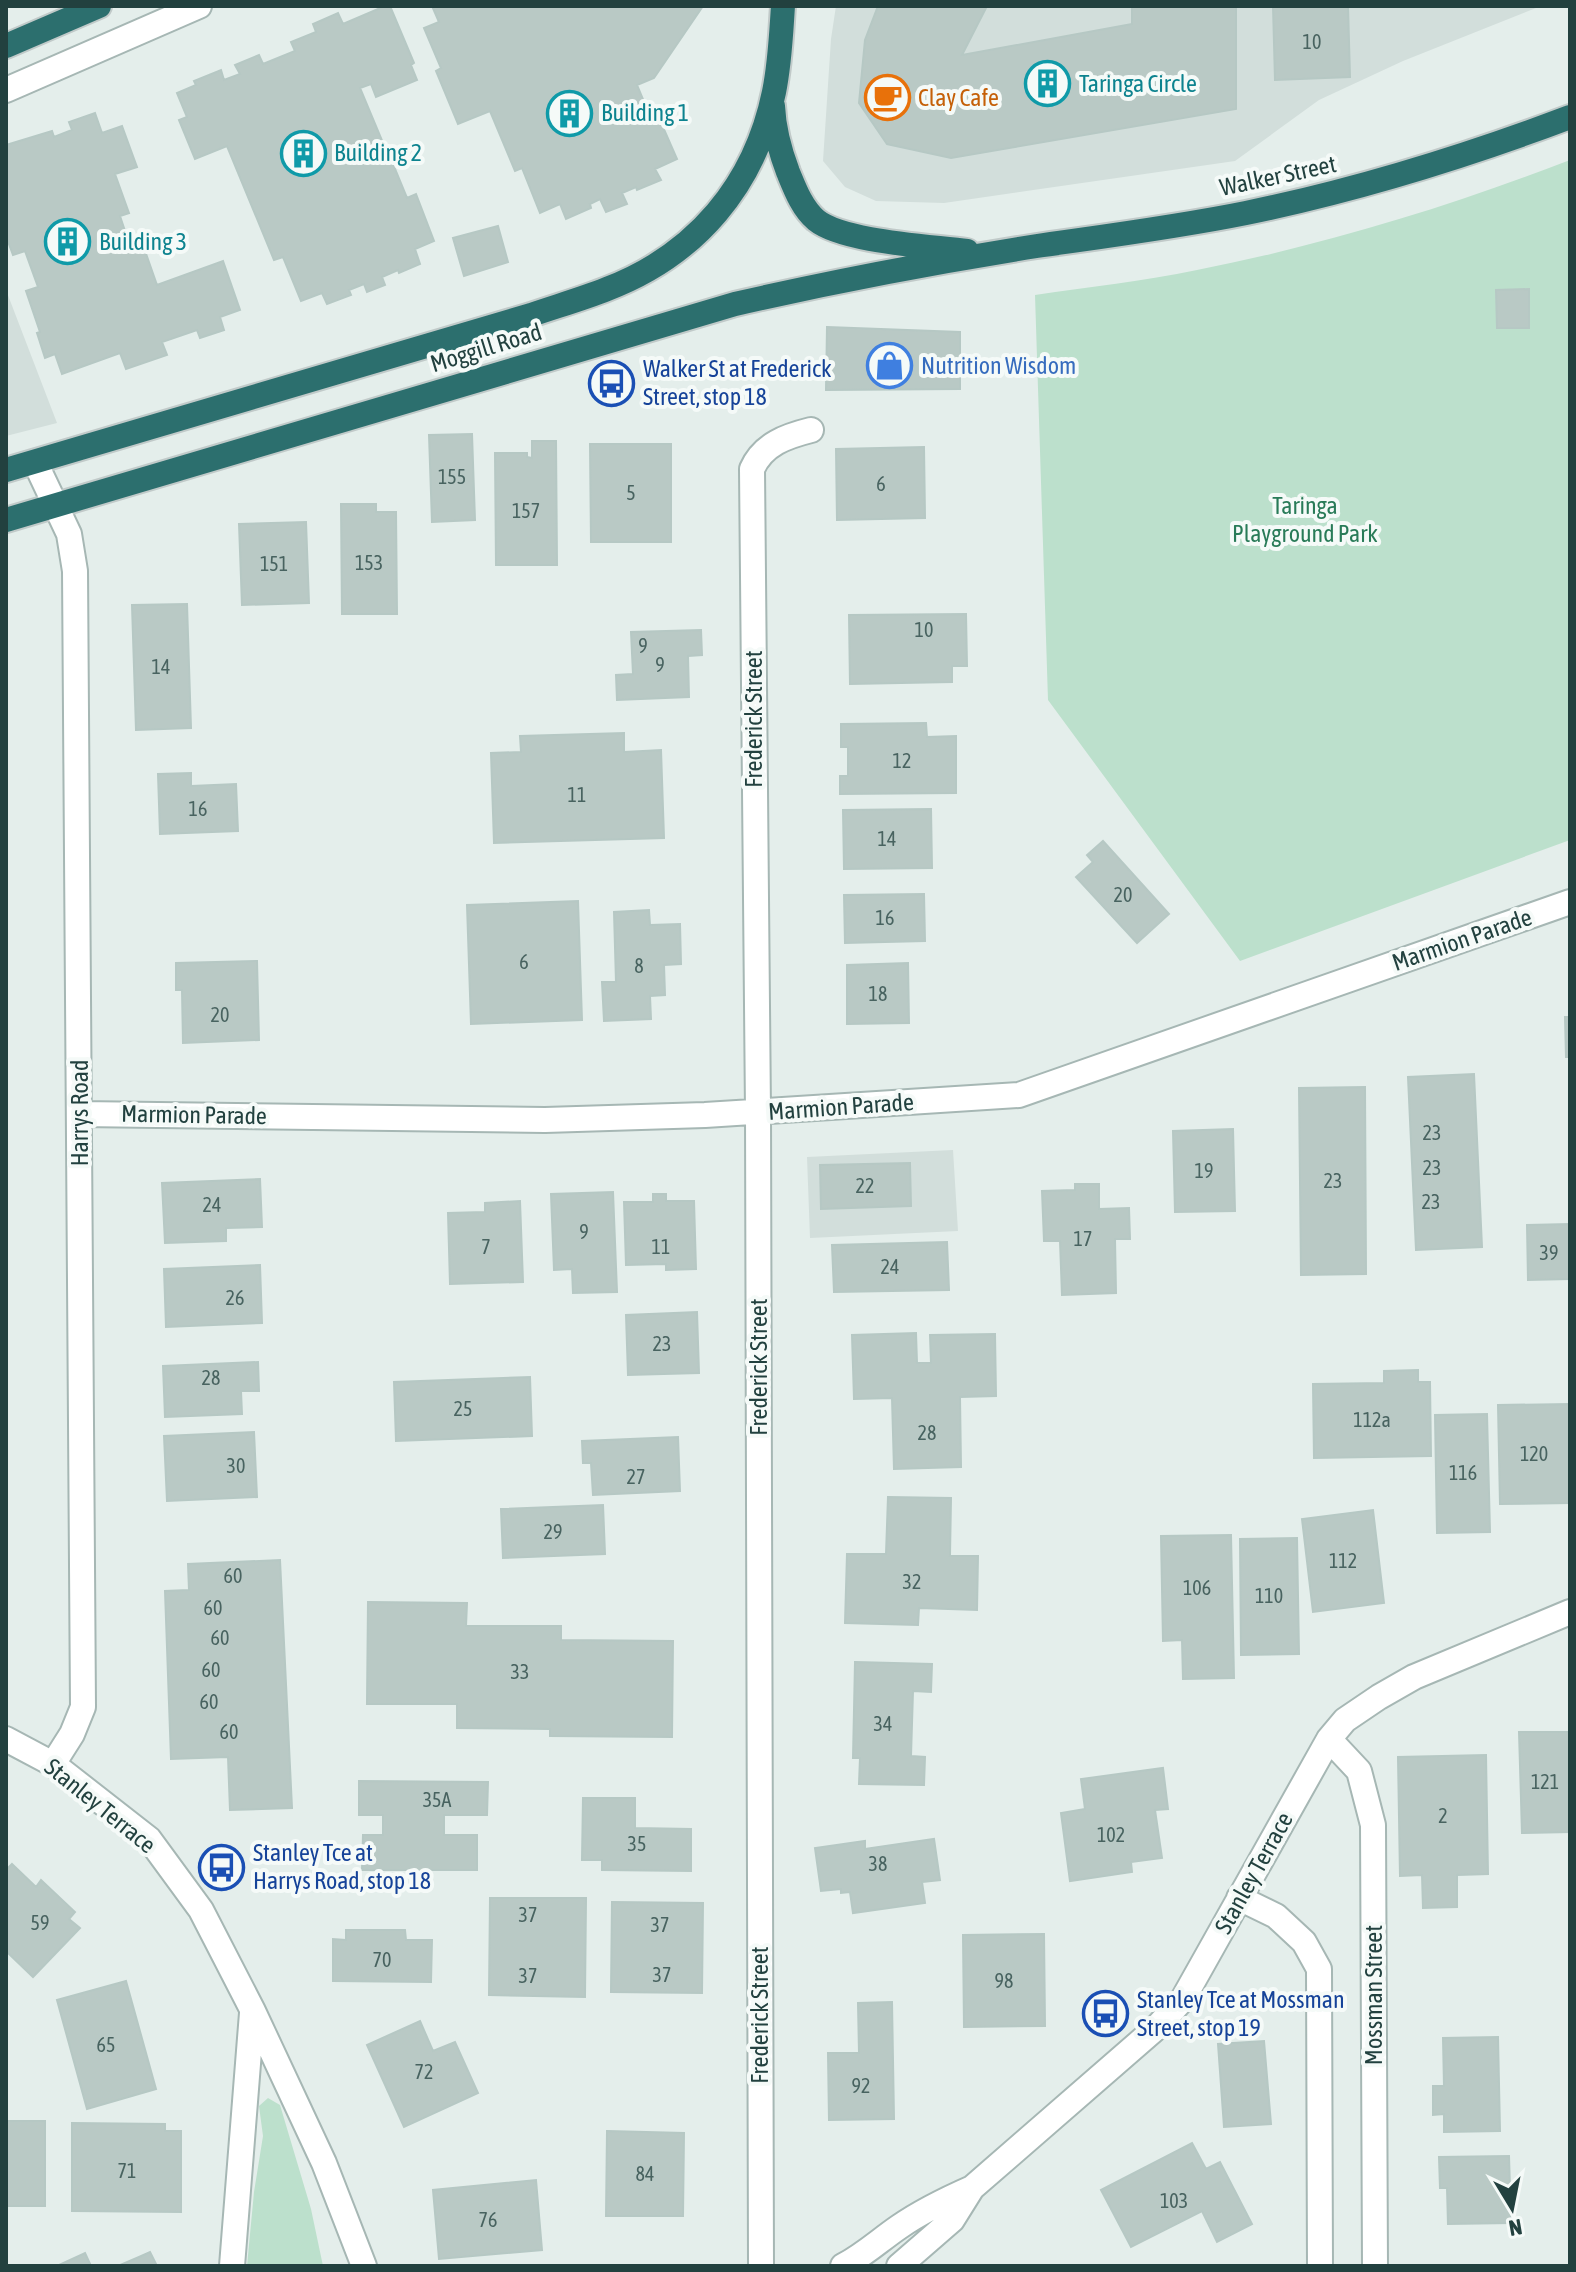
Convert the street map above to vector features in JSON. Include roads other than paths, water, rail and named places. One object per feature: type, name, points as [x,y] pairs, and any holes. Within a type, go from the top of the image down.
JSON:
[{"type":"highway","points":[[6,46],[99,6]]},
{"type":"highway","name":"Moggill Road","points":[[6,470],[391,358],[531,315],[628,280],[682,247],[706,227],[735,191],[752,156],[773,94],[783,6]]},
{"type":"highway","points":[[773,94],[775,126],[786,166],[801,201],[816,220],[837,231],[859,237],[989,254]]},
{"type":"highway","name":"Walker Street","points":[[989,254],[1244,213],[1348,189],[1480,151],[1570,117]]},
{"type":"highway","name":"Moggill Road","points":[[6,520],[735,304],[823,283],[989,254]]},
{"type":"street","points":[[6,90],[199,6]]},
{"type":"street","name":"Frederick Street","points":[[761,2266],[758,1112],[752,469],[761,455],[778,440],[811,430]]},
{"type":"street","name":"Harrys Road","points":[[35,462],[69,534],[75,571],[83,1707],[72,1734],[53,1764]]},
{"type":"street","name":"Marmion Parade","points":[[80,1114],[545,1120],[758,1112],[1019,1095],[1570,902]]},
{"type":"street","name":"Stanley Terrace","points":[[843,2266],[862,2256],[901,2225],[972,2188],[1183,1999],[1329,1739],[1345,1720],[1414,1677],[1570,1612]]},
{"type":"street","name":"Stanley Terrace","points":[[6,1739],[53,1764],[149,1839],[201,1910],[253,2011],[324,2163],[364,2266]]},
{"type":"street","name":"Mossman Street","points":[[1329,1739],[1359,1771],[1373,1825],[1375,2266]]},
{"type":"street","points":[[1239,1898],[1276,1916],[1304,1942],[1319,1969],[1320,2266]]},
{"type":"street","points":[[232,2266],[253,2011]]},
{"type":"street","name":"Stanley Terrace","points":[[899,2266],[952,2220],[972,2188]]},
{"type":"place","name":"Taringa Circle","points":[[1048,84]]},
{"type":"place","name":"Clay Cafe","points":[[887,98]]},
{"type":"place","name":"Building 1","points":[[570,113]]},
{"type":"place","name":"Building 2","points":[[303,153]]},
{"type":"place","name":"Building 3","points":[[68,242]]},
{"type":"place","name":"Nutrition Wisdom","points":[[890,366]]},
{"type":"place","name":"Walker St at Frederick Street, stop 18","points":[[612,383]]},
{"type":"place","name":"Stanley Tce at Harrys Road, stop 18","points":[[222,1867]]},
{"type":"place","name":"Stanley Tce at Mossman Street, stop 19","points":[[1106,2014]]},
{"type":"park label","name":"Taringa Playground Park","points":[[1305,520]]}]
